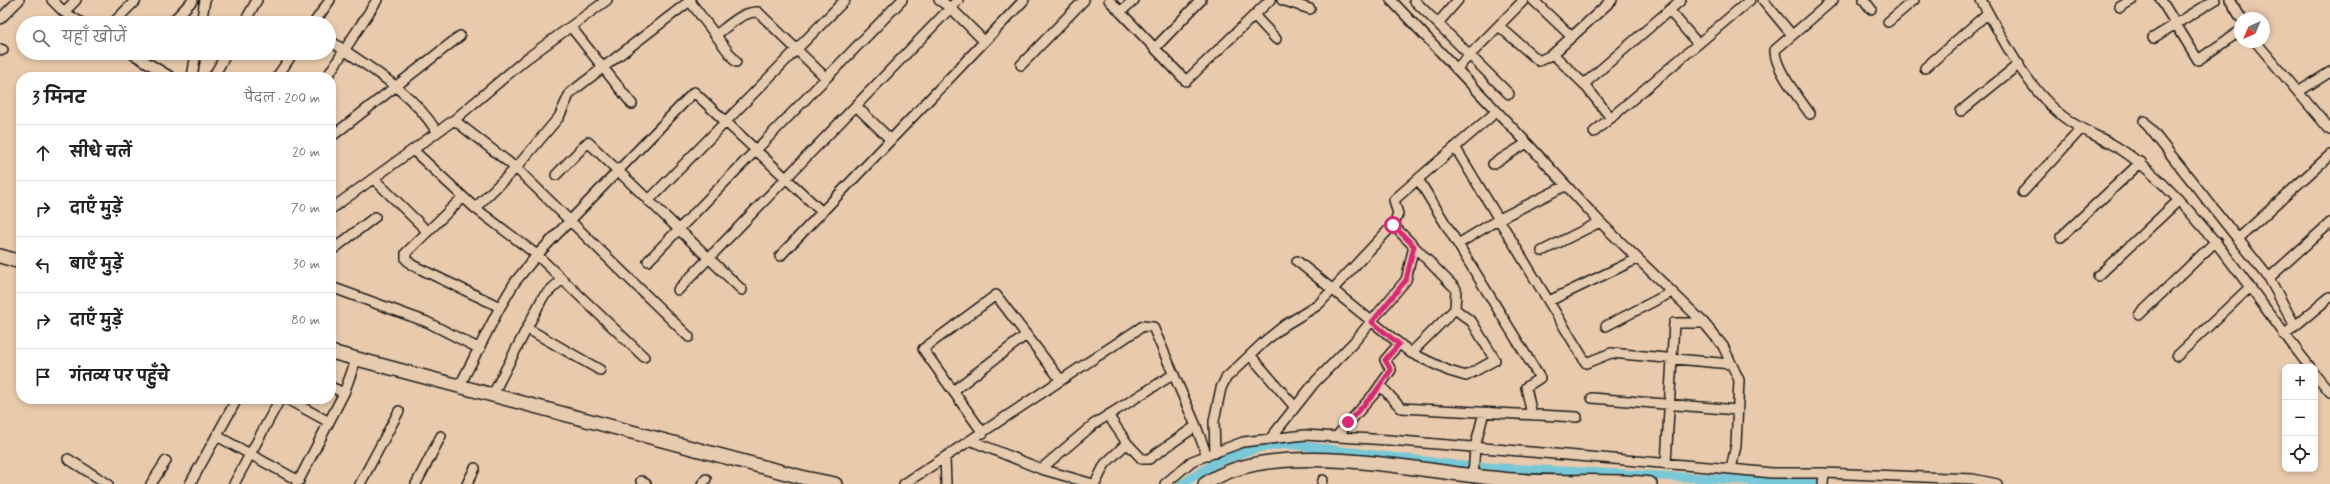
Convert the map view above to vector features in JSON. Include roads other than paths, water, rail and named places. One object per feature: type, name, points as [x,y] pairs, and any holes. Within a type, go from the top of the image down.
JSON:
[{"type":"street","points":[[0,19],[20,0]]},
{"type":"street","points":[[52,0],[64,12],[71,16]]},
{"type":"street","points":[[64,12],[76,0]]},
{"type":"street","points":[[120,16],[136,0]]},
{"type":"street","points":[[178,16],[193,0]]},
{"type":"street","points":[[202,16],[205,0]]},
{"type":"street","points":[[248,16],[257,0]]},
{"type":"street","points":[[319,16],[330,0]]},
{"type":"street","points":[[330,72],[377,0]]},
{"type":"street","points":[[336,206],[413,150],[434,127],[454,120],[526,59],[607,0]]},
{"type":"street","points":[[475,208],[516,168],[560,117],[570,93],[690,0],[736,62]]},
{"type":"street","points":[[648,201],[845,0]]},
{"type":"street","points":[[648,261],[679,231],[902,0]]},
{"type":"street","points":[[939,0],[951,8],[984,41]]},
{"type":"street","points":[[678,290],[787,179],[958,0]]},
{"type":"street","points":[[780,256],[1024,0]]},
{"type":"street","points":[[1020,65],[1084,0]]},
{"type":"street","points":[[1109,0],[1186,81],[1270,0]]},
{"type":"street","points":[[1120,12],[1134,0]]},
{"type":"street","points":[[1155,48],[1201,0]]},
{"type":"street","points":[[1282,0],[1310,9]]},
{"type":"street","points":[[1391,0],[1463,62],[1509,94]]},
{"type":"street","points":[[1414,0],[1438,23],[1496,112],[1527,143],[1565,186],[1600,222],[1670,293],[1704,323],[1723,346],[1739,380],[1736,445],[1731,468]]},
{"type":"street","points":[[1438,23],[1458,0]]},
{"type":"street","points":[[1463,62],[1524,0]]},
{"type":"street","points":[[1533,0],[1572,37]]},
{"type":"street","points":[[1499,26],[1539,61],[1553,54],[1612,0]]},
{"type":"street","points":[[1584,84],[1681,0]]},
{"type":"street","points":[[1594,132],[1750,0]]},
{"type":"street","points":[[1764,0],[1792,35]]},
{"type":"street","points":[[1810,114],[1775,57],[1775,50],[1833,0]]},
{"type":"street","points":[[1864,0],[1871,8]]},
{"type":"street","points":[[1888,22],[1914,0]]},
{"type":"street","points":[[1981,0],[2019,64],[2040,94],[2060,114],[2081,129],[2141,162],[2179,200],[2216,241],[2250,288],[2290,331]]},
{"type":"street","points":[[2120,7],[2132,0]]},
{"type":"street","points":[[2161,0],[2198,60],[2234,35]]},
{"type":"street","points":[[2153,38],[2215,0]]},
{"type":"street","points":[[2230,0],[2237,12]]},
{"type":"street","points":[[1669,10],[1698,44]]},
{"type":"street","points":[[716,35],[745,14],[751,11],[758,12],[826,78]]},
{"type":"street","points":[[1925,68],[1988,13]]},
{"type":"street","points":[[1254,15],[1276,38]]},
{"type":"street","points":[[571,27],[632,104]]},
{"type":"street","points":[[336,133],[397,87],[460,36]]},
{"type":"street","points":[[336,45],[397,87],[434,127]]},
{"type":"street","points":[[2261,48],[2330,130]]},
{"type":"street","points":[[1553,54],[1584,84],[1611,118]]},
{"type":"street","points":[[145,60],[163,72]]},
{"type":"street","points":[[193,72],[195,60]]},
{"type":"street","points":[[216,72],[223,60]]},
{"type":"street","points":[[280,72],[288,60]]},
{"type":"street","points":[[1961,111],[2019,64]]},
{"type":"street","points":[[2298,92],[2330,72]]},
{"type":"street","points":[[460,385],[514,282],[694,92],[822,212]]},
{"type":"street","points":[[856,106],[891,140]]},
{"type":"street","points":[[1211,454],[1214,421],[1221,388],[1226,378],[1285,325],[1318,305],[1393,225],[1398,214],[1394,200],[1496,112]]},
{"type":"street","points":[[454,120],[516,168],[689,337]]},
{"type":"street","points":[[2144,121],[2269,278],[2290,331],[2308,364]]},
{"type":"street","points":[[2023,192],[2081,129]]},
{"type":"street","points":[[556,175],[588,142],[617,172],[742,290]]},
{"type":"street","points":[[1493,164],[1527,143]]},
{"type":"street","points":[[1455,147],[1586,363],[1611,353],[1731,364]]},
{"type":"street","points":[[413,150],[475,208],[537,256],[644,357]]},
{"type":"street","points":[[2238,239],[2330,155]]},
{"type":"street","points":[[2061,237],[2141,162]]},
{"type":"street","points":[[374,179],[427,231]]},
{"type":"street","points":[[1418,179],[1540,378],[1526,387],[1532,415]]},
{"type":"street","points":[[1458,244],[1499,219],[1565,186]]},
{"type":"street","points":[[463,197],[406,253],[406,259],[412,265],[500,307]]},
{"type":"street","points":[[2098,276],[2179,200]]},
{"type":"street","points":[[336,245],[375,217]]},
{"type":"street","points":[[1542,250],[1600,222]]},
{"type":"street","points":[[2269,278],[2330,223]]},
{"type":"street","points":[[1393,225],[1456,289],[1455,309],[1411,353]]},
{"type":"street","points":[[2139,315],[2216,241]]},
{"type":"street","points":[[1270,439],[1294,406],[1372,322],[1406,280],[1414,246]]},
{"type":"street","points":[[0,256],[16,261]]},
{"type":"street","points":[[1549,300],[1637,259]]},
{"type":"street","points":[[1297,261],[1332,291],[1411,353],[1449,372],[1466,376],[1495,360],[1472,322],[1455,309]]},
{"type":"street","points":[[493,394],[528,329],[543,297],[562,279]]},
{"type":"street","points":[[2177,356],[2250,288]]},
{"type":"street","points":[[336,289],[415,317],[480,349]]},
{"type":"street","points":[[1606,326],[1670,293]]},
{"type":"street","points":[[983,433],[923,349],[996,295],[1060,379]]},
{"type":"street","points":[[2290,331],[2330,298]]},
{"type":"street","points":[[1666,463],[1674,323],[1704,323]]},
{"type":"street","points":[[904,484],[972,441],[1060,379],[1143,326],[1153,327],[1196,426],[1211,454]]},
{"type":"street","points":[[528,329],[600,370]]},
{"type":"street","points":[[953,391],[1026,335]]},
{"type":"street","points":[[1336,437],[1391,370],[1385,360],[1399,344]]},
{"type":"street","points":[[336,354],[356,360],[493,394],[803,481],[835,484]]},
{"type":"street","points":[[1250,355],[1294,406]]},
{"type":"street","points":[[217,436],[298,482],[344,394],[356,360]]},
{"type":"street","points":[[1041,469],[1094,424],[1174,374]]},
{"type":"street","points":[[2318,378],[2330,392]]},
{"type":"street","points":[[1380,385],[1401,408],[1577,417]]},
{"type":"street","points":[[336,390],[344,394]]},
{"type":"street","points":[[1592,398],[1737,410]]},
{"type":"street","points":[[190,484],[234,404]]},
{"type":"street","points":[[234,484],[277,404]]},
{"type":"street","points":[[296,404],[329,422]]},
{"type":"street","points":[[360,484],[399,411]]},
{"type":"street","points":[[1474,469],[1476,447],[1484,412]]},
{"type":"street","points":[[1108,415],[1127,443],[1142,459],[1149,458],[1196,426]]},
{"type":"street","points":[[1165,484],[1192,461],[1243,442],[1305,435],[1476,447],[1731,468],[1823,479],[1973,479],[1997,484]]},
{"type":"street","points":[[416,484],[440,436]]},
{"type":"street","points":[[972,441],[1041,469],[1094,484],[1105,464],[1127,443]]},
{"type":"street","points":[[945,458],[946,484]]},
{"type":"street","points":[[68,459],[108,484]]},
{"type":"street","points":[[1206,484],[1243,466],[1277,460],[1474,469],[1514,482],[1618,481],[1650,484]]},
{"type":"street","points":[[151,484],[166,461]]},
{"type":"street","points":[[468,484],[475,468]]},
{"type":"waterway","points":[[1182,484],[1217,462],[1257,448],[1287,444],[1464,466],[1817,484]]}]
